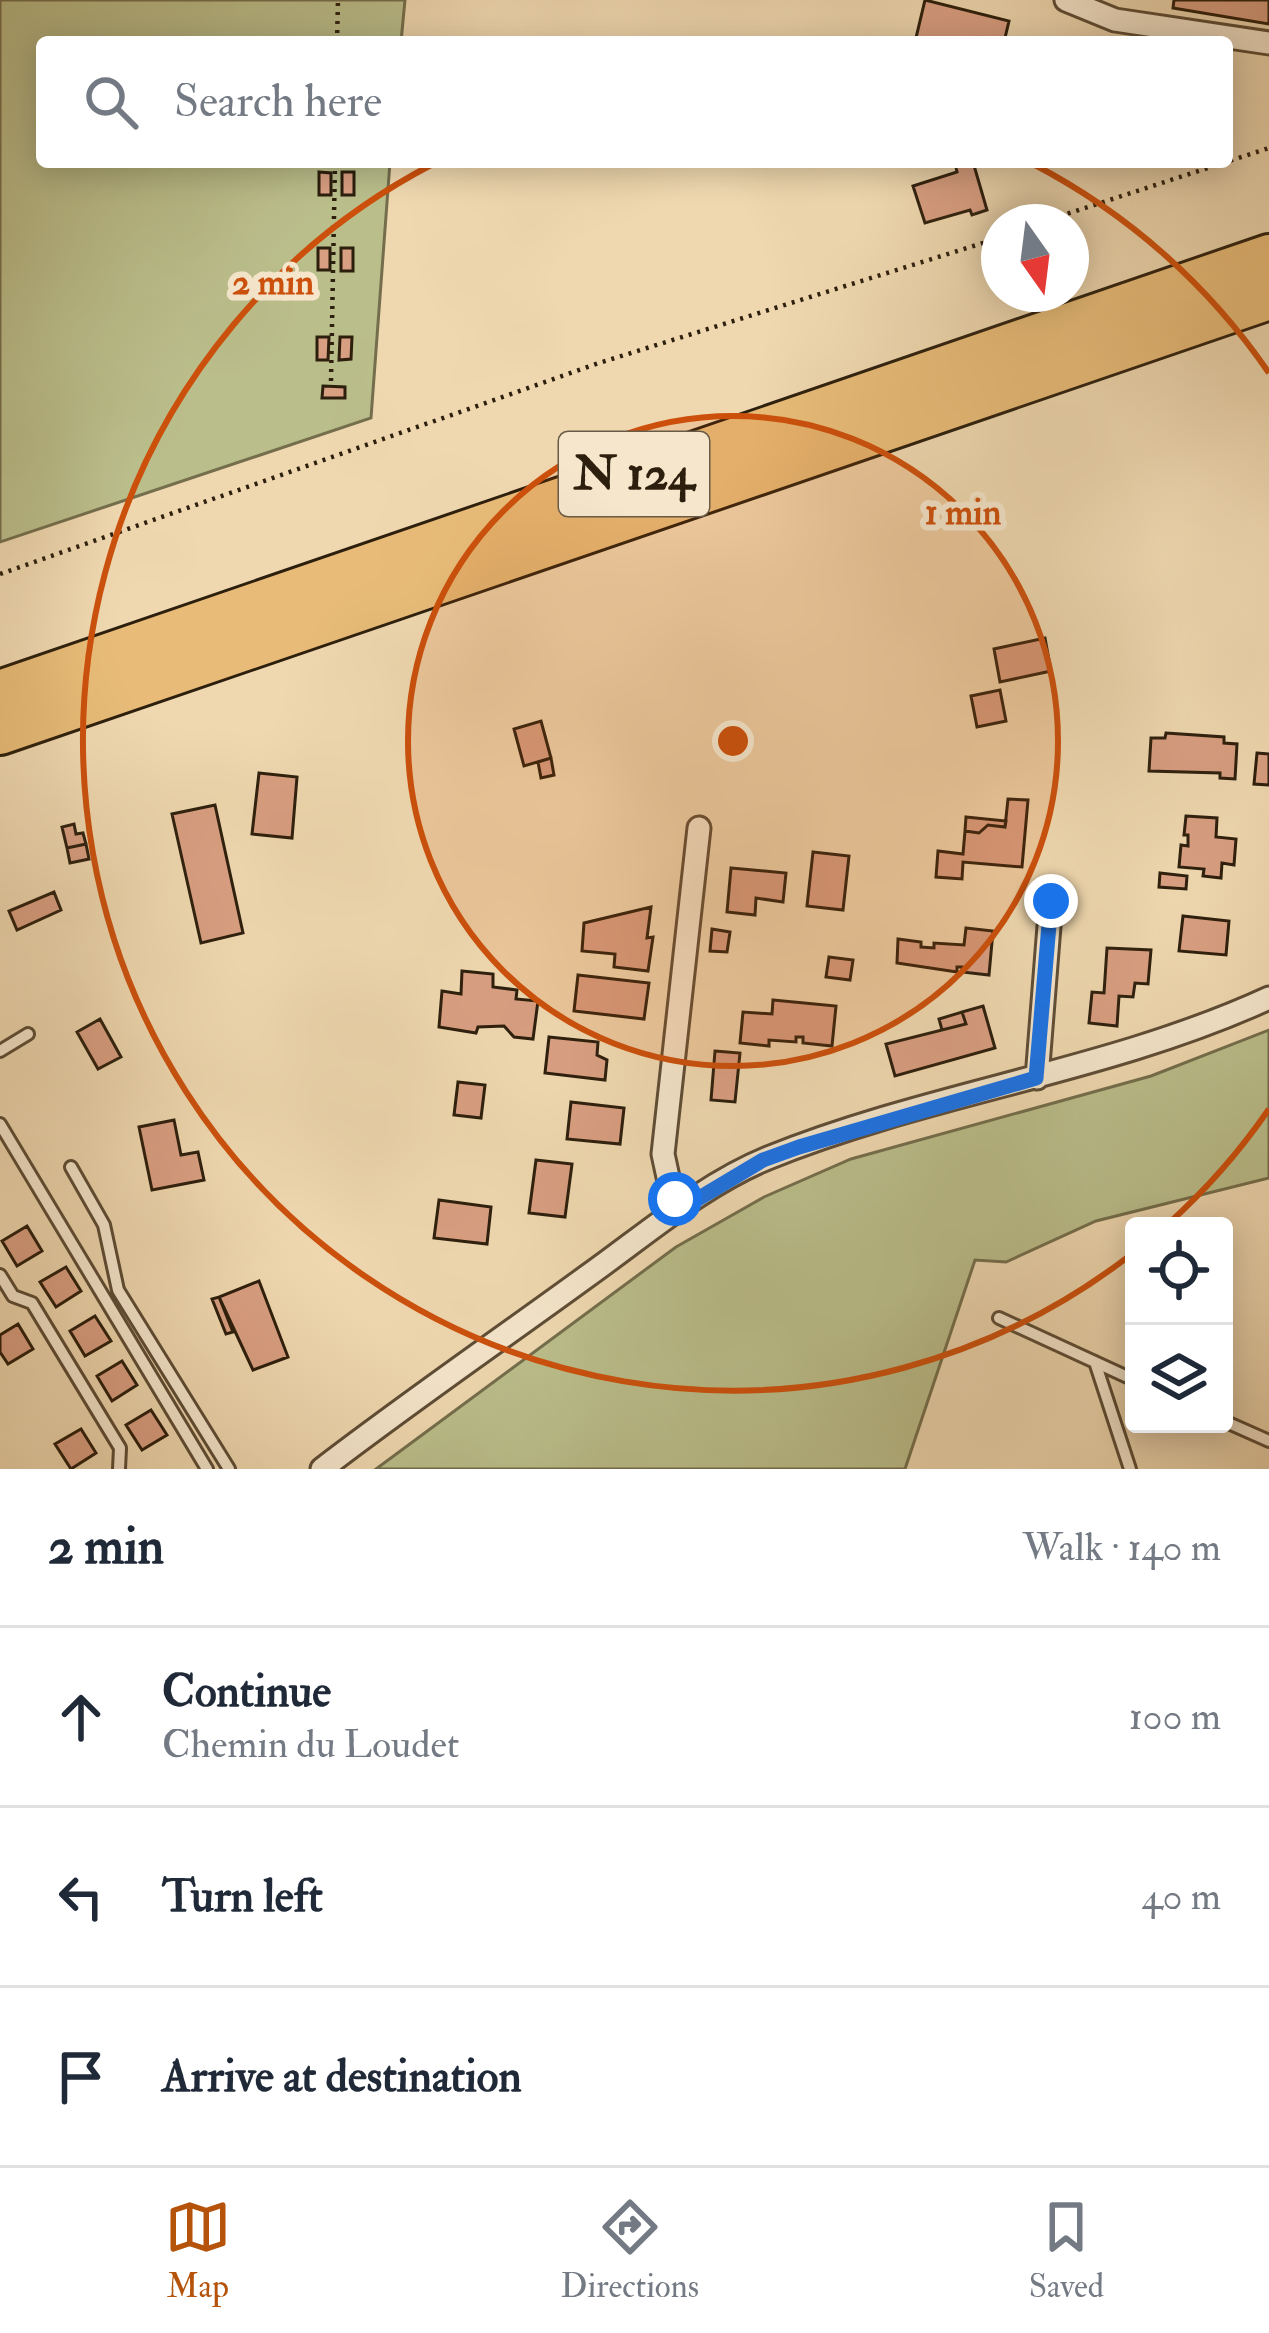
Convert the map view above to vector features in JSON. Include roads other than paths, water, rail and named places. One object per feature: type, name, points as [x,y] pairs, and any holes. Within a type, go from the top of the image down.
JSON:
[{"type":"highway","name":"N 124","points":[[0,692],[1269,256]]},
{"type":"highway","name":"N 124","points":[[0,733],[1269,298]]},
{"type":"street","points":[[1066,0],[1115,20],[1222,36]]},
{"type":"street","points":[[1233,38],[1269,43]]},
{"type":"street","points":[[681,1209],[671,1191],[663,1154],[699,828]]},
{"type":"street","points":[[1036,1078],[1051,901]]},
{"type":"street","points":[[322,1469],[681,1209],[763,1160],[1182,1035],[1269,998]]},
{"type":"lane","points":[[0,1052],[28,1034]]},
{"type":"lane","points":[[0,1124],[207,1469]]},
{"type":"lane","points":[[71,1167],[104,1225],[118,1290],[229,1469]]},
{"type":"lane","points":[[0,1275],[13,1296],[32,1303],[120,1448],[119,1469]]},
{"type":"lane","points":[[999,1318],[1125,1376]]},
{"type":"lane","points":[[1095,1362],[1130,1469]]},
{"type":"lane","points":[[1233,1425],[1269,1441]]}]
